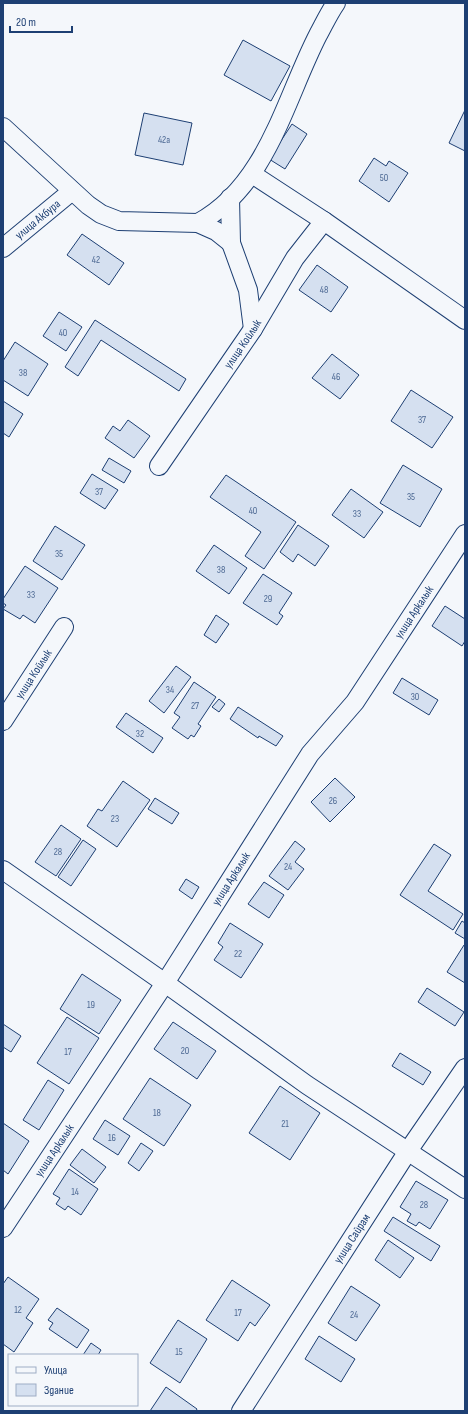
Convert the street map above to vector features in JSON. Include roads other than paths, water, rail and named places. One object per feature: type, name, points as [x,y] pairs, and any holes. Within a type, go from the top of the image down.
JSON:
[{"type":"street","points":[[198,223],[215,214],[252,174],[273,136],[307,56],[336,3]]},
{"type":"street","points":[[3,127],[72,191],[101,214],[119,221],[198,223],[216,231],[231,243]]},
{"type":"street","points":[[252,174],[324,221],[465,320]]},
{"type":"street","name":"улица Акбура","points":[[3,248],[72,191]]},
{"type":"street","points":[[230,198],[231,243],[248,290],[252,329]]},
{"type":"street","name":"улица Койлык","points":[[159,466],[252,329],[295,258],[324,221]]},
{"type":"street","name":"улица Аркалык","points":[[3,1228],[166,983],[310,754],[355,702],[465,534]]},
{"type":"street","name":"улица Койлык","points":[[3,721],[64,626]]},
{"type":"street","points":[[3,870],[166,983],[307,1085],[408,1150],[465,1189]]},
{"type":"street","name":"улица Сайрам","points":[[241,1411],[408,1150],[465,1068]]}]
